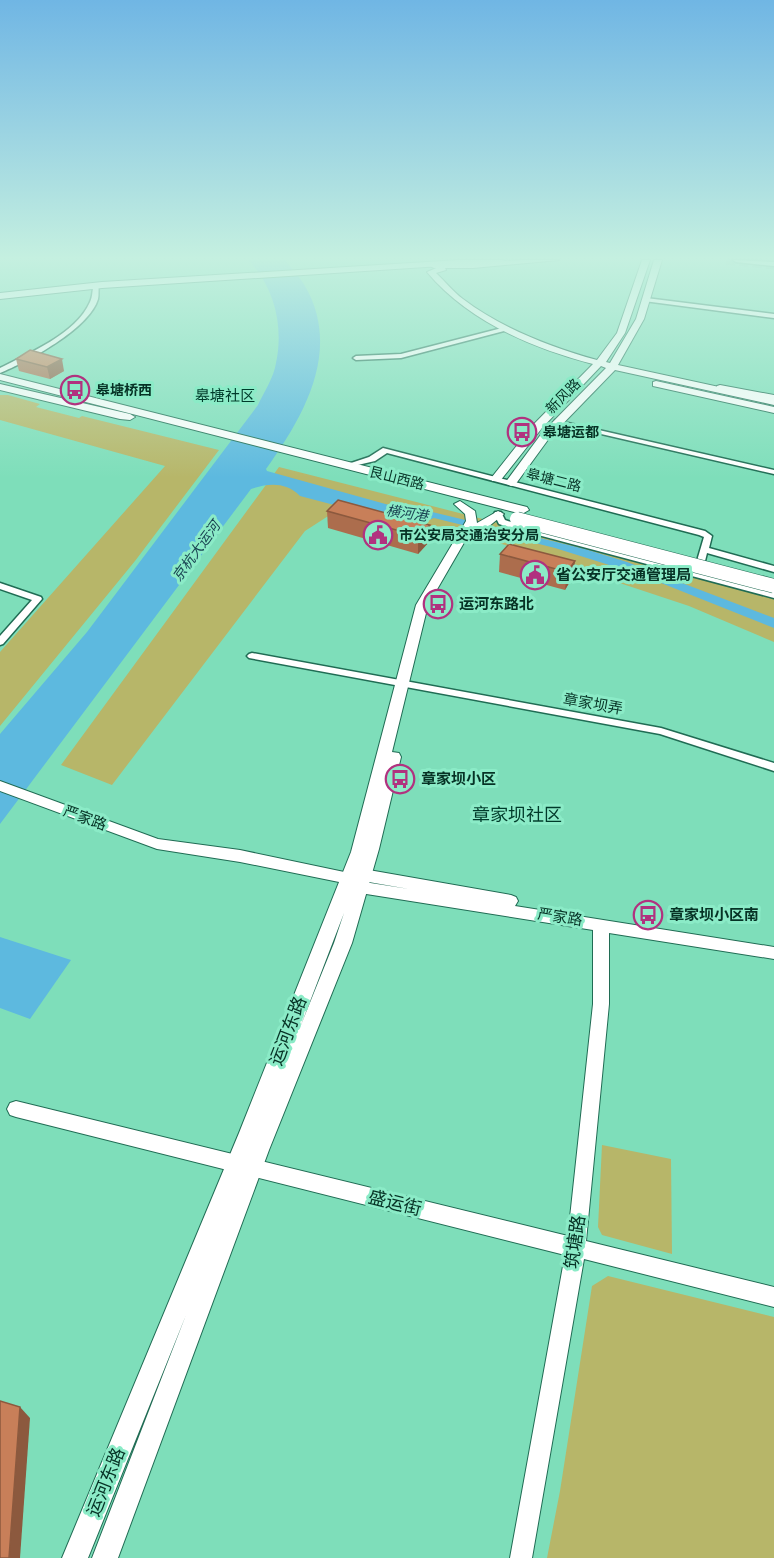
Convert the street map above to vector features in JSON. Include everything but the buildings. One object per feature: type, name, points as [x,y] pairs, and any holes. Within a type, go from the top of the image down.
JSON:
[{"type":"main road","points":[[508,333],[551,351],[605,367],[774,409]]},
{"type":"main road","points":[[518,333],[605,367]]},
{"type":"main road","name":"新风路","points":[[496,479],[538,426],[605,367],[621,333]]},
{"type":"main road","name":"新风路","points":[[511,483],[528,459],[632,333]]},
{"type":"main road","name":"艮山西路","points":[[0,376],[498,514],[519,514],[774,576]]},
{"type":"main road","name":"艮山西路","points":[[0,376],[130,417],[223,437]]},
{"type":"main road","points":[[656,380],[774,400]]},
{"type":"main road","name":"艮山西路","points":[[0,387],[130,417]]},
{"type":"main road","name":"艮山西路","points":[[283,453],[379,473],[774,586]]},
{"type":"main road","points":[[513,456],[528,459]]},
{"type":"main road","points":[[460,504],[471,513],[474,526]]},
{"type":"main road","name":"运河东路","points":[[75,1558],[244,1166],[343,944],[357,880],[358,852],[432,602],[448,568],[474,526],[498,514]]},
{"type":"main road","name":"运河东路","points":[[105,1558],[244,1166]]},
{"type":"street","points":[[0,376],[66,333]]},
{"type":"street","points":[[356,357],[401,356],[491,333]]},
{"type":"street","points":[[558,422],[774,472]]},
{"type":"street","name":"皋塘二路","points":[[381,455],[386,450],[702,533],[708,536],[705,550]]},
{"type":"street","points":[[349,465],[381,455]]},
{"type":"street","points":[[379,473],[377,467],[381,455]]},
{"type":"street","name":"艮山西路","points":[[498,514],[502,522],[511,525],[774,595]]},
{"type":"street","points":[[698,574],[705,550],[774,569]]},
{"type":"street","points":[[0,586],[38,599],[0,642]]},
{"type":"street","name":"章家坝弄","points":[[252,656],[661,731],[774,767]]},
{"type":"street","name":"严家路","points":[[0,786],[157,843],[240,856],[357,880],[601,924],[774,953]]},
{"type":"street","name":"严家路","points":[[357,880],[774,946]]},
{"type":"street","name":"筑塘路","points":[[521,1558],[576,1248],[602,1004],[601,924]]},
{"type":"street","name":"盛运街","points":[[16,1109],[774,1297]]},
{"type":"shaded area","points":[[0,395],[40,404],[36,407],[79,418],[82,416],[219,450],[135,561],[0,726],[0,652],[165,466],[0,420]]},
{"type":"shaded area","points":[[279,467],[530,531],[774,599],[774,642],[689,606],[502,544],[336,511],[305,531],[112,785],[61,765]]},
{"type":"shaded area","points":[[602,1145],[671,1159],[672,1254],[602,1235],[598,1227]]},
{"type":"shaded area","points":[[608,1276],[774,1317],[774,1558],[547,1558],[560,1491],[592,1286]]},
{"type":"water","points":[[279,333],[320,333],[319,358],[314,382],[305,405],[266,469],[267,471],[407,510],[428,511],[585,549],[627,562],[774,618],[774,628],[641,575],[555,548],[434,518],[414,526],[300,496],[283,486],[258,487],[251,489],[0,824],[0,734],[87,632],[258,405],[275,368]]},
{"type":"water","points":[[0,937],[71,960],[30,1019],[0,1008]]},
{"type":"place","name":"皋塘桥西","points":[[75,390]]},
{"type":"place","name":"皋塘运都","points":[[522,432]]},
{"type":"place","name":"市公安局交通治安分局","points":[[378,535]]},
{"type":"place","name":"省公安厅交通管理局","points":[[535,575]]},
{"type":"place","name":"运河东路北","points":[[438,604]]},
{"type":"place","name":"章家坝小区","points":[[400,779]]},
{"type":"place","name":"章家坝小区南","points":[[648,915]]},
{"type":"district","name":"皋塘社区","points":[[225,396]]},
{"type":"district","name":"章家坝社区","points":[[517,815]]},
{"type":"water label","name":"横河港","points":[[407,513]]},
{"type":"water label","name":"京杭大运河","points":[[196,551]]}]
